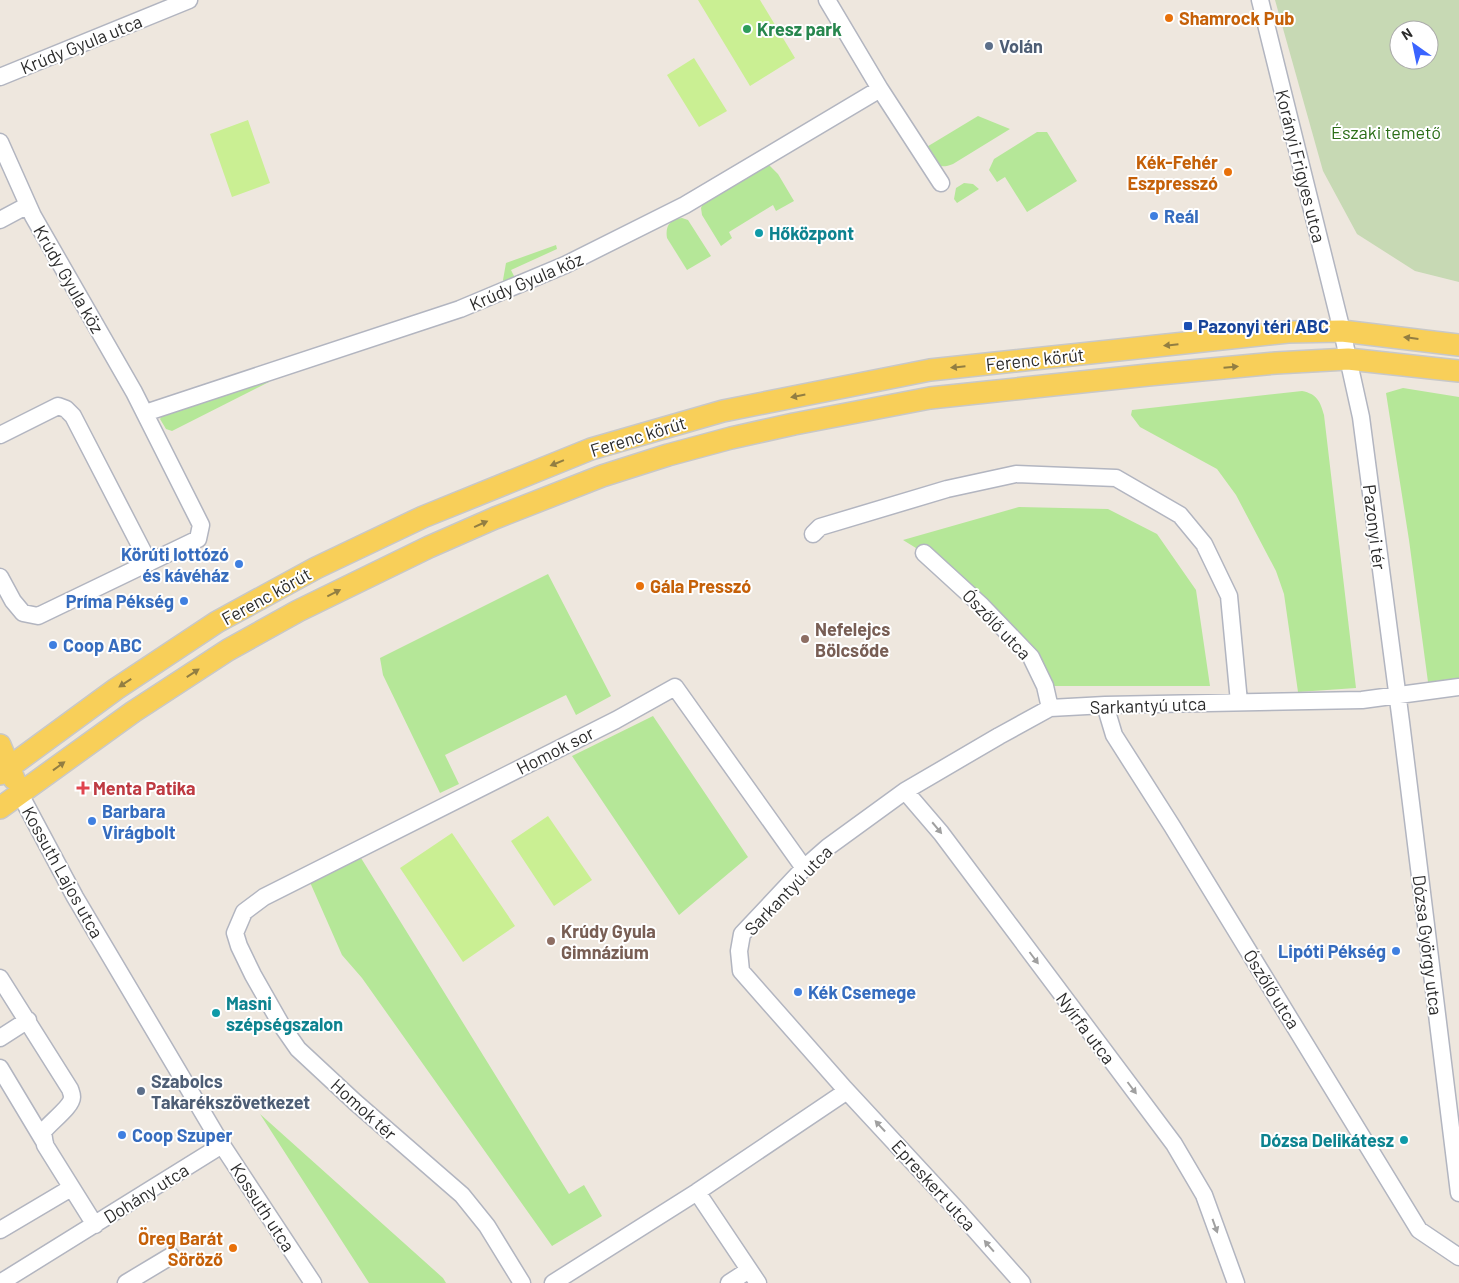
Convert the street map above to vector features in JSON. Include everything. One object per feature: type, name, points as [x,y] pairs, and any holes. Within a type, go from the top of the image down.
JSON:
[{"type":"main road","points":[[1342,331],[1459,345]]},
{"type":"main road","name":"Ferenc körút","points":[[5,770],[116,689],[217,622],[316,568],[423,518],[591,449],[723,411],[930,370],[1288,332],[1342,331]]},
{"type":"main road","points":[[1348,359],[1459,371]]},
{"type":"main road","name":"Ferenc körút","points":[[0,808],[133,712],[228,650],[263,630],[359,580],[429,547],[495,518],[602,476],[731,438],[930,398],[1158,374],[1276,363],[1348,359]]},
{"type":"main road","name":"Kossuth Lajos utca","points":[[0,745],[5,770],[20,794]]},
{"type":"street","name":"Krúdy Gyula utca","points":[[0,77],[189,0]]},
{"type":"street","points":[[827,0],[880,88],[941,183]]},
{"type":"street","name":"Korányi Frigyes utca","points":[[1260,0],[1342,331]]},
{"type":"street","name":"Krúdy Gyula köz","points":[[145,413],[460,309],[571,262],[685,205],[880,88]]},
{"type":"street","name":"Krúdy Gyula köz","points":[[0,142],[28,205],[134,392],[201,525],[198,539],[38,616],[23,613],[13,601],[0,577]]},
{"type":"street","points":[[0,220],[28,205]]},
{"type":"street","name":"Pazonyi tér","points":[[1342,331],[1361,416],[1397,696]]},
{"type":"street","points":[[0,435],[58,406],[66,409],[73,416],[149,563]]},
{"type":"street","points":[[813,534],[820,527],[947,489],[1016,474],[1116,478],[1180,515],[1204,544],[1229,596],[1239,702]]},
{"type":"street","name":"Ószőlő utca","points":[[924,553],[982,606],[1031,657],[1045,686],[1050,708]]},
{"type":"street","name":"Homok sor","points":[[240,918],[244,912],[264,897],[616,720],[675,687],[804,868]]},
{"type":"street","name":"Sarkantyú utca","points":[[845,1089],[741,971],[739,951],[742,934],[804,868],[828,847],[905,791],[1050,708],[1104,705],[1356,700],[1459,687]]},
{"type":"street","name":"Dózsa György utca","points":[[1397,696],[1459,1194]]},
{"type":"street","name":"Ószőlő utca","points":[[1104,705],[1114,735],[1172,826],[1419,1230],[1459,1257]]},
{"type":"street","name":"Nyírfa utca","points":[[905,791],[941,833],[1174,1144],[1204,1195],[1236,1283]]},
{"type":"street","name":"Kossuth Lajos utca","points":[[20,794],[75,897],[122,976]]},
{"type":"street","name":"Homok tér","points":[[240,918],[235,933],[239,946],[253,977],[268,1003],[298,1048],[372,1118],[462,1194],[487,1226],[522,1283]]},
{"type":"street","name":"Kossuth utca","points":[[122,976],[222,1145],[313,1283]]},
{"type":"street","points":[[0,978],[70,1089],[72,1099],[68,1106],[48,1124],[43,1132],[46,1145]]},
{"type":"street","points":[[0,1038],[28,1020]]},
{"type":"street","name":"Dohány utca","points":[[0,1068],[95,1225]]},
{"type":"street","points":[[553,1283],[697,1192],[842,1095],[845,1089]]},
{"type":"street","name":"Epreskert utca","points":[[845,1089],[1022,1283]]},
{"type":"street","name":"Dohány utca","points":[[0,1283],[222,1145]]},
{"type":"street","points":[[0,1230],[71,1188]]},
{"type":"street","points":[[697,1192],[754,1276],[730,1283]]},
{"type":"street","points":[[126,1283],[171,1256]]},
{"type":"green space","name":"Kresz park","points":[[698,0],[760,0],[795,58],[750,86]]},
{"type":"green space","name":"Északi temető","points":[[1275,0],[1459,0],[1459,282],[1415,271],[1357,234],[1323,171]]},
{"type":"green space","points":[[694,58],[727,111],[699,127],[667,75]]},
{"type":"green space","points":[[978,116],[1010,129],[953,164],[943,166],[936,164],[925,148]]},
{"type":"green space","points":[[248,120],[270,183],[232,197],[210,134]]},
{"type":"green space","points":[[1037,132],[1047,132],[1077,181],[1027,212],[1005,177],[997,182],[989,170],[994,159]]},
{"type":"green space","points":[[769,165],[778,174],[794,201],[776,211],[773,205],[729,232],[732,238],[721,246],[702,215],[701,208],[703,203],[758,169]]},
{"type":"green space","points":[[964,183],[973,184],[979,189],[957,203],[954,199],[956,188]]},
{"type":"green space","points":[[682,218],[688,220],[711,256],[687,270],[667,238],[669,224],[674,220]]},
{"type":"green space","points":[[556,245],[557,249],[511,270],[516,280],[505,283],[503,280],[506,263]]},
{"type":"green space","points":[[268,379],[269,382],[172,431],[166,429],[160,419],[164,413]]},
{"type":"green space","points":[[1403,388],[1459,397],[1459,678],[1428,682],[1409,540],[1386,393]]},
{"type":"green space","points":[[1302,391],[1311,394],[1317,399],[1324,415],[1356,688],[1298,692],[1284,594],[1276,571],[1236,495],[1217,469],[1140,427],[1131,415],[1132,410]]},
{"type":"green space","points":[[1019,507],[1108,509],[1157,534],[1196,590],[1210,686],[1045,686],[1031,657],[924,553],[903,540]]},
{"type":"green space","points":[[548,574],[611,696],[576,715],[566,695],[445,755],[459,784],[440,793],[383,675],[380,658]]},
{"type":"green space","points":[[653,716],[748,857],[679,915],[572,756]]},
{"type":"green space","points":[[548,816],[592,880],[554,906],[511,841]]},
{"type":"green space","points":[[452,833],[515,926],[463,962],[400,868]]},
{"type":"green space","points":[[361,858],[569,1194],[584,1185],[602,1216],[552,1246],[362,978],[342,955],[309,880]]},
{"type":"green space","points":[[260,1114],[443,1278],[446,1283],[369,1283]]},
{"type":"place","name":"Shamrock Pub","points":[[1169,18]]},
{"type":"place","name":"Kresz park","points":[[747,29]]},
{"type":"place","name":"Volán","points":[[989,46]]},
{"type":"place","name":"Kék-Fehér Eszpresszó","points":[[1228,172]]},
{"type":"place","name":"Reál","points":[[1154,216]]},
{"type":"place","name":"Hőközpont","points":[[759,233]]},
{"type":"place","name":"Pazonyi téri ABC","points":[[1188,326]]},
{"type":"place","name":"Körúti lottózó és kávéház","points":[[239,564]]},
{"type":"place","name":"Gála Presszó","points":[[640,586]]},
{"type":"place","name":"Príma Pékség","points":[[184,601]]},
{"type":"place","name":"Nefelejcs Bölcsőde","points":[[805,639]]},
{"type":"place","name":"Coop ABC","points":[[53,645]]},
{"type":"place","name":"Menta Patika","points":[[83,788]]},
{"type":"place","name":"Barbara Virágbolt","points":[[92,821]]},
{"type":"place","name":"Krúdy Gyula Gimnázium","points":[[551,941]]},
{"type":"place","name":"Lipóti Pékség","points":[[1396,951]]},
{"type":"place","name":"Kék Csemege","points":[[798,992]]},
{"type":"place","name":"Masni szépségszalon","points":[[216,1013]]},
{"type":"place","name":"Szabolcs Takarékszövetkezet","points":[[141,1091]]},
{"type":"place","name":"Coop Szuper","points":[[122,1135]]},
{"type":"place","name":"Dózsa Delikátesz","points":[[1404,1140]]},
{"type":"place","name":"Öreg Barát Söröző","points":[[233,1248]]}]
